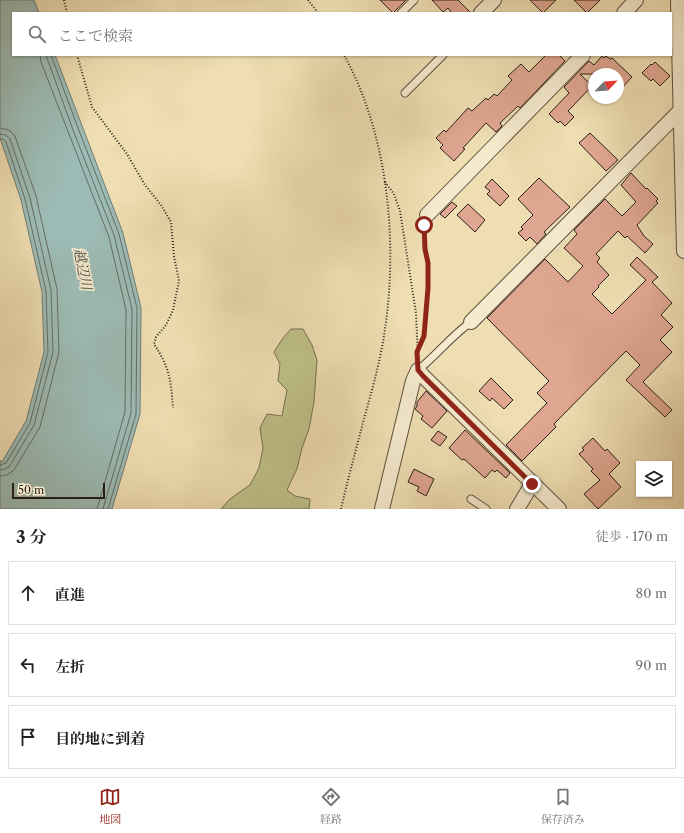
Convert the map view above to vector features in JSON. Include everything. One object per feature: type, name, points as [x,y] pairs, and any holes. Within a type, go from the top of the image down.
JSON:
[{"type":"street","points":[[482,12],[494,0]]},
{"type":"street","points":[[625,12],[636,0]]},
{"type":"street","points":[[678,0],[684,251]]},
{"type":"street","points":[[427,215],[582,56]]},
{"type":"street","points":[[471,322],[681,110]]},
{"type":"street","points":[[382,509],[413,381],[418,370],[559,509]]},
{"type":"street","points":[[517,509],[532,484]]},
{"type":"lane","points":[[402,12],[414,0]]},
{"type":"lane","points":[[405,92],[442,56]]},
{"type":"lane","points":[[418,370],[429,361],[458,331],[471,322]]},
{"type":"lane","points":[[471,499],[486,509]]},
{"type":"path","points":[[64,0],[67,12]]},
{"type":"path","points":[[308,0],[317,12]]},
{"type":"path","points":[[77,56],[92,107],[127,154],[171,222],[174,256],[179,281],[173,310],[166,326],[156,337],[154,344],[168,368],[174,408]]},
{"type":"path","points":[[341,509],[372,391],[385,331],[391,275],[390,226],[377,142],[369,113],[344,56]]},
{"type":"path","points":[[384,180],[394,194],[400,212],[416,313],[418,370]]},
{"type":"path","points":[[417,352],[424,336],[428,288],[428,263],[425,249],[424,225],[427,215]]},
{"type":"green space","points":[[291,329],[303,329],[312,345],[317,360],[314,402],[309,429],[302,448],[297,469],[287,490],[295,496],[310,499],[309,509],[221,509],[230,499],[250,485],[259,468],[263,448],[260,428],[267,414],[282,416],[287,390],[278,381],[280,364],[274,352]]},
{"type":"water","name":"越辺川","points":[[0,0],[34,0],[39,12],[12,12],[12,56],[55,56],[123,233],[141,308],[140,414],[112,509],[0,509],[0,460],[2,462],[26,421],[44,352],[42,292],[21,200],[0,138]]},
{"type":"building","points":[[380,0],[406,0],[394,12],[392,12]]},
{"type":"building","points":[[432,0],[458,0],[470,12],[451,12],[448,8],[443,12]]},
{"type":"building","points":[[530,0],[556,0],[544,12],[542,12]]},
{"type":"building","points":[[574,0],[600,0],[588,12],[586,12]]},
{"type":"building","points":[[545,56],[560,56],[565,61],[520,108],[518,106],[500,123],[502,126],[496,132],[486,123],[463,148],[465,149],[454,161],[440,148],[443,145],[436,138],[444,130],[446,132],[468,108],[472,111],[486,98],[488,100],[494,94],[497,96],[512,80],[508,76],[521,64],[529,72]]},
{"type":"building","points":[[602,56],[604,58],[606,56],[610,59],[612,58],[623,68],[588,68],[588,74],[580,74],[588,82],[588,90],[568,111],[574,117],[565,126],[560,121],[558,123],[549,114],[569,93],[564,87],[589,61],[594,65]]},
{"type":"building","points":[[655,62],[670,76],[660,86],[653,79],[651,81],[642,73]]},
{"type":"building","points":[[624,69],[632,77],[624,86]]},
{"type":"building","points":[[590,133],[618,160],[606,171],[579,143]]},
{"type":"building","points":[[631,173],[658,199],[656,201],[658,203],[637,225],[644,236],[653,244],[645,253],[627,236],[625,238],[618,231],[596,254],[600,258],[597,262],[609,275],[592,294],[612,314],[646,280],[630,265],[637,257],[658,277],[652,282],[672,303],[661,315],[673,327],[660,340],[672,352],[643,382],[672,410],[665,417],[626,380],[640,365],[626,351],[554,424],[556,427],[522,461],[506,445],[547,403],[537,393],[549,381],[487,318],[545,259],[568,282],[583,266],[564,248],[577,234],[574,230],[605,199],[622,216],[636,202],[621,185]]},
{"type":"building","points":[[539,178],[570,207],[544,232],[546,234],[537,244],[530,237],[526,241],[518,233],[523,229],[521,227],[533,215],[518,199]]},
{"type":"building","points":[[492,179],[509,196],[500,206],[487,194],[490,191],[485,187]]},
{"type":"building","points":[[452,202],[457,206],[445,218],[440,214]]},
{"type":"building","points":[[468,204],[485,220],[475,232],[457,215]]},
{"type":"building","points":[[491,378],[513,400],[504,409],[492,398],[490,401],[479,391]]},
{"type":"building","points":[[426,391],[447,411],[432,428],[421,419],[423,416],[415,409],[417,402]]},
{"type":"building","points":[[465,430],[510,473],[506,478],[497,470],[495,472],[492,470],[485,478],[449,448]]},
{"type":"building","points":[[438,431],[447,437],[440,446],[431,440]]},
{"type":"building","points":[[593,438],[605,451],[607,449],[620,463],[609,474],[621,487],[598,509],[584,494],[600,480],[591,471],[593,469],[579,454],[584,450],[582,448]]},
{"type":"building","points":[[414,469],[434,479],[426,496],[417,491],[419,487],[408,482]]},
{"type":"route","points":[[424,225],[425,249],[428,263],[428,288],[424,336],[417,352],[418,370],[532,484]]}]
